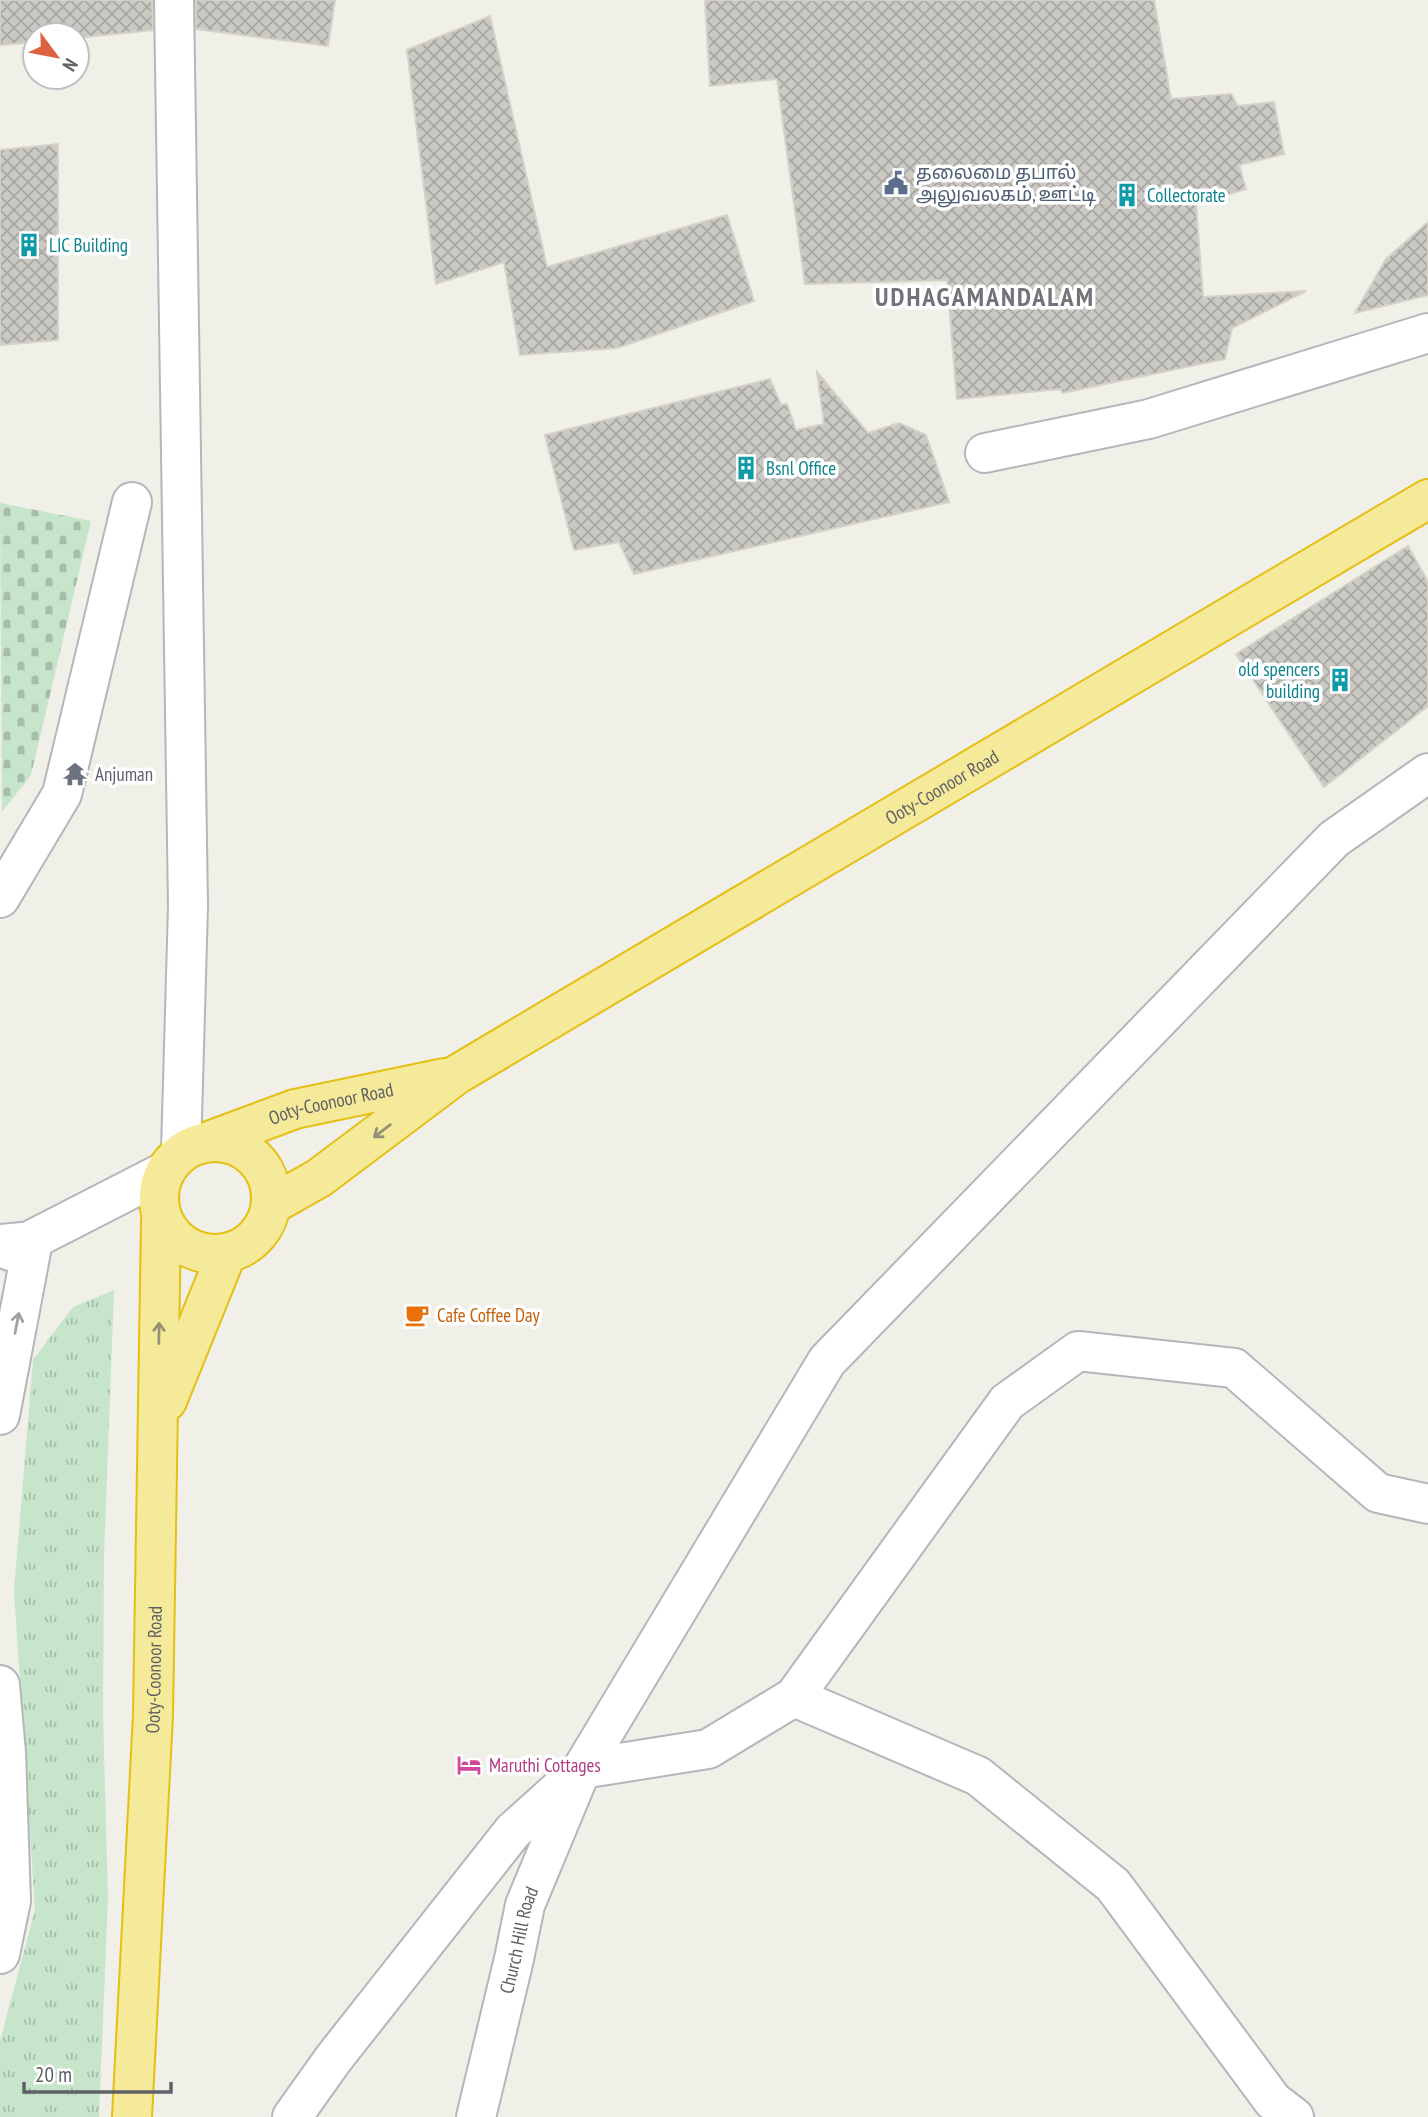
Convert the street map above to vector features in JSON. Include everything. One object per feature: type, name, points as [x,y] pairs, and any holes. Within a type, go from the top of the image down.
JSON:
[{"type":"highway","name":"Ooty-Coonoor Road","points":[[273,1204],[318,1178],[456,1075],[1428,499]]},
{"type":"highway","name":"Ooty-Coonoor Road","points":[[185,1155],[295,1108],[456,1075]]},
{"type":"highway","points":[[244,1148],[263,1166],[273,1204],[259,1237],[226,1255],[195,1253],[162,1220],[158,1196],[185,1155],[244,1148]]},
{"type":"highway","name":"Ooty-Coonoor Road","points":[[132,2117],[153,1715],[162,1220]]},
{"type":"highway","points":[[157,1426],[226,1255]]},
{"type":"street","points":[[0,1415],[11,1247],[185,1155],[188,906],[174,0]]},
{"type":"street","points":[[985,453],[1149,419],[1428,333]]},
{"type":"street","points":[[0,898],[62,794],[132,502]]},
{"type":"street","points":[[292,2117],[334,2058],[513,1831],[582,1769],[827,1362],[1334,839],[1428,773]]},
{"type":"street","points":[[582,1769],[708,1749],[794,1697],[1007,1402],[1078,1351],[1234,1368],[1378,1493],[1428,1504]]},
{"type":"street","points":[[0,1685],[6,1753],[11,1901],[0,1955]]},
{"type":"street","points":[[794,1697],[978,1776],[1113,1885],[1273,2101],[1294,2117]]},
{"type":"street","name":"Church Hill Road","points":[[476,2117],[525,1905],[582,1769]]},
{"type":"green space","points":[[0,503],[91,521],[31,775],[2,812]]},
{"type":"green space","points":[[114,1290],[104,1556],[103,1717],[108,1898],[99,2117],[0,2117],[0,2041],[35,1910],[14,1591],[33,1360],[73,1307]]},
{"type":"building","points":[[0,0],[152,0],[153,30],[91,37],[91,21],[21,21],[21,43],[0,45]]},
{"type":"building","points":[[196,0],[335,0],[328,46],[196,29]]},
{"type":"building","points":[[705,0],[1154,0],[1171,99],[1231,94],[1238,106],[1274,102],[1284,154],[1239,165],[1246,189],[1196,204],[1203,297],[1306,291],[1232,328],[1225,359],[1062,393],[1061,389],[957,399],[947,280],[805,284],[777,79],[710,86]]},
{"type":"building","points":[[490,16],[547,267],[727,215],[754,301],[617,348],[520,355],[504,262],[436,284],[407,50]]},
{"type":"building","name":"LIC Building","points":[[58,144],[58,340],[0,345],[0,150]]},
{"type":"building","points":[[1428,222],[1428,295],[1355,313],[1386,259]]},
{"type":"building","name":"Bsnl Office","points":[[817,372],[868,433],[899,423],[926,435],[949,502],[634,574],[619,542],[574,550],[545,435],[770,379],[781,405],[787,404],[796,430],[824,424]]},
{"type":"building","name":"old spencers building","points":[[1408,546],[1428,582],[1428,706],[1324,787],[1236,654]]},
{"type":"place","name":"தலைமை தபால் அலுவலகம், ஊட்டி","points":[[896,183]]},
{"type":"place","name":"Collectorate","points":[[1127,195]]},
{"type":"place","name":"LIC Building","points":[[29,245]]},
{"type":"place","name":"Bsnl Office","points":[[746,468]]},
{"type":"place","name":"old spencers building","points":[[1340,680]]},
{"type":"place","name":"Anjuman","points":[[75,774]]},
{"type":"place","name":"Cafe Coffee Day","points":[[417,1315]]},
{"type":"place","name":"Maruthi Cottages","points":[[469,1765]]},
{"type":"district","name":"UDHAGAMANDALAM","points":[[985,297]]}]
